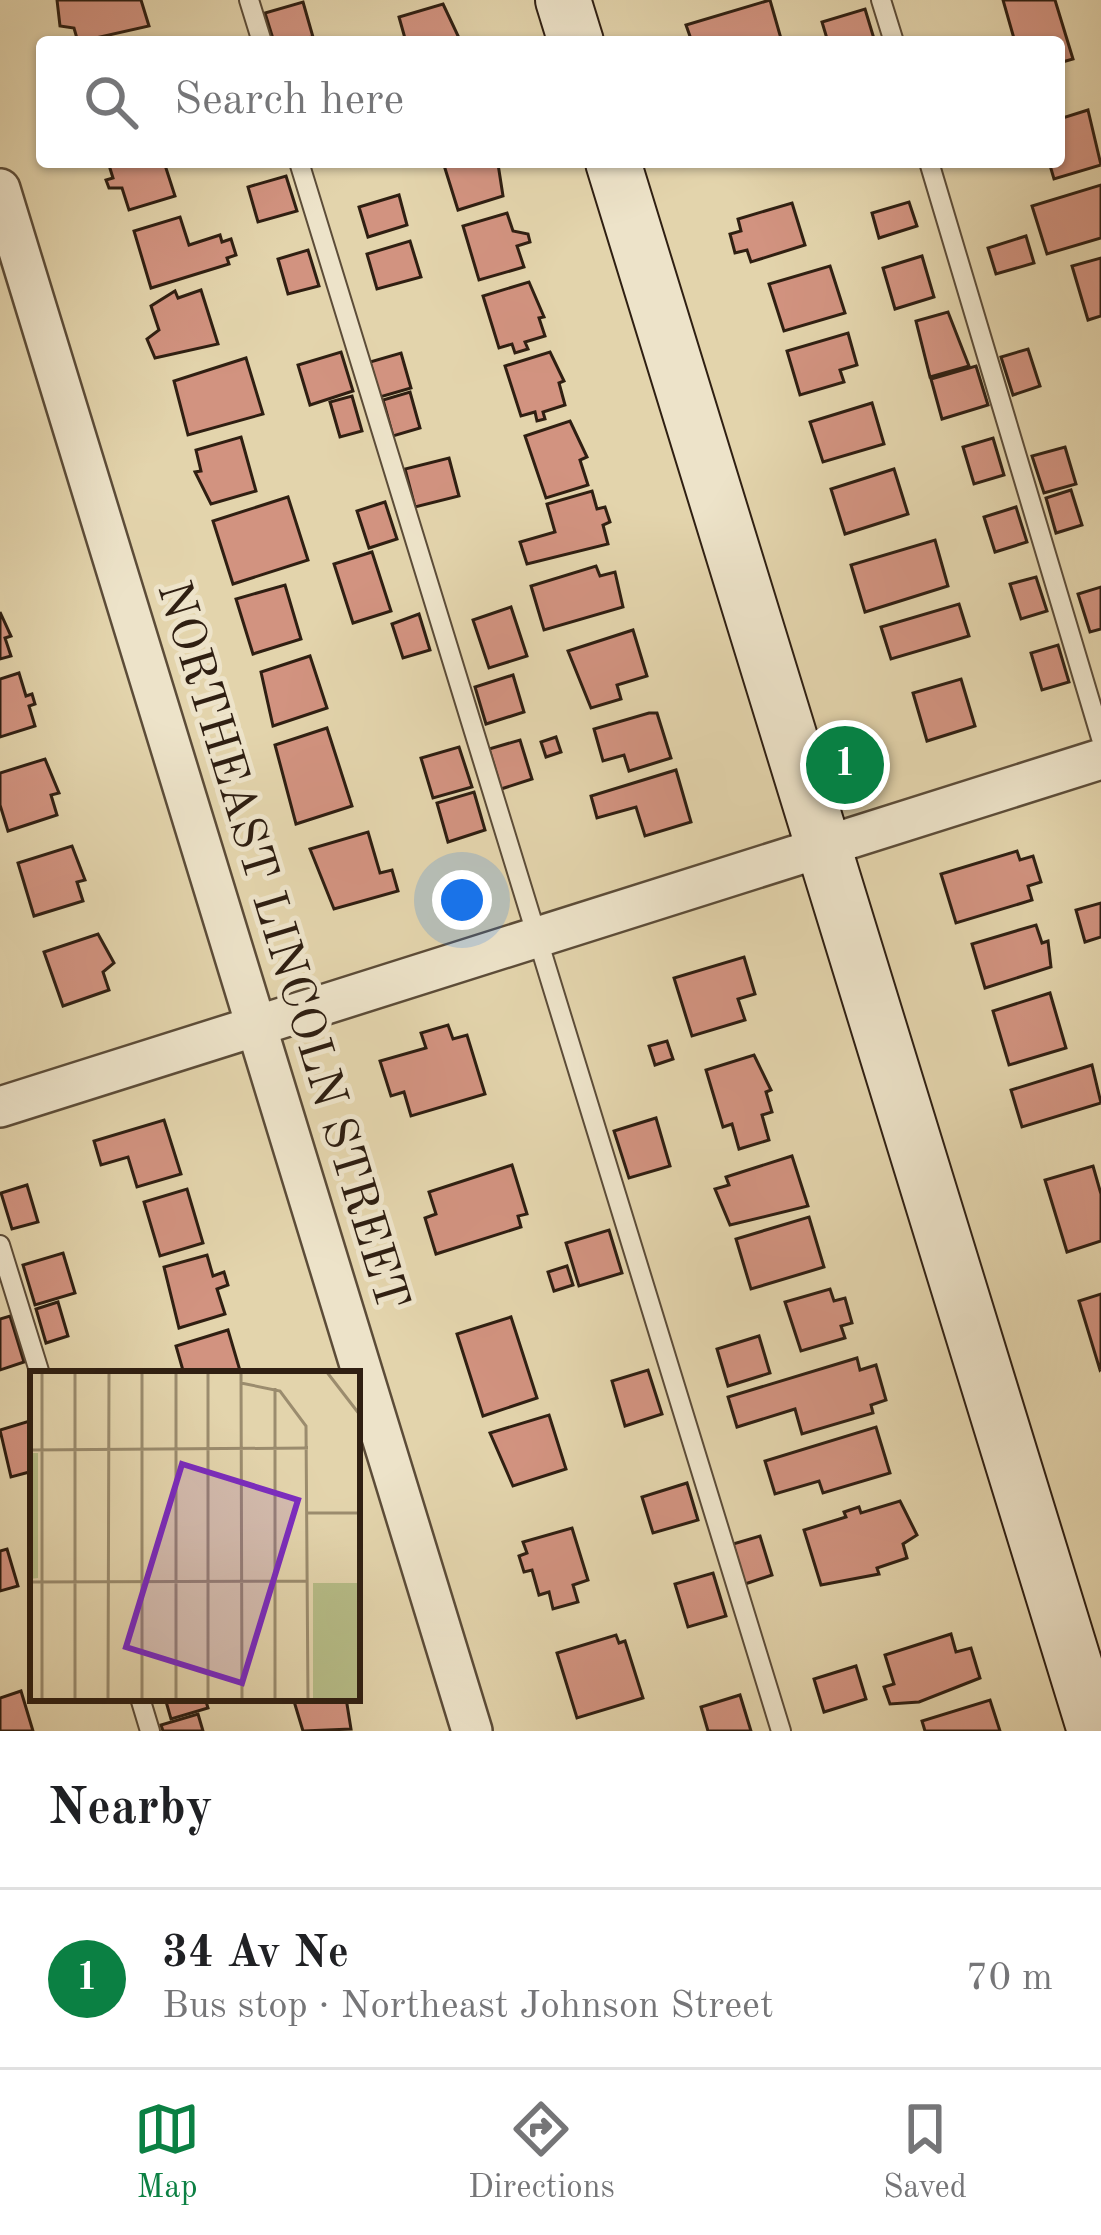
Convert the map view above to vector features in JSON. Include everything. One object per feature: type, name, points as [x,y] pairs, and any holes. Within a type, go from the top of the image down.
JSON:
[{"type":"street","points":[[563,0],[574,36]]},
{"type":"street","points":[[615,168],[1095,1731]]},
{"type":"street","name":"NORTHEAST LINCOLN STREET","points":[[0,189],[472,1731]]},
{"type":"street","points":[[0,1107],[1101,759]]},
{"type":"lane","points":[[249,0],[260,36]]},
{"type":"lane","points":[[881,0],[892,36]]},
{"type":"lane","points":[[300,168],[781,1731]]},
{"type":"lane","points":[[931,168],[1101,738]]},
{"type":"lane","points":[[0,1245],[39,1371]]},
{"type":"lane","points":[[141,1701],[150,1731]]},
{"type":"building","points":[[57,0],[141,0],[149,26],[105,36],[76,36],[74,28],[60,26]]},
{"type":"building","points":[[770,0],[780,36],[690,36],[686,25]]},
{"type":"building","points":[[1003,0],[1055,0],[1073,59],[1065,61],[1065,36],[1013,36]]},
{"type":"building","points":[[303,2],[313,36],[272,36],[265,13]]},
{"type":"building","points":[[443,4],[458,36],[404,36],[399,17]]},
{"type":"building","points":[[865,9],[873,36],[826,36],[822,22]]},
{"type":"building","points":[[1088,110],[1101,165],[1054,179],[1051,168],[1065,168],[1065,117]]},
{"type":"building","points":[[110,168],[166,168],[175,196],[129,210],[122,188],[109,188],[106,180],[113,178]]},
{"type":"building","points":[[445,168],[499,168],[503,196],[458,210]]},
{"type":"building","points":[[286,176],[297,211],[258,222],[248,187]]},
{"type":"building","points":[[1101,185],[1101,238],[1047,254],[1032,206]]},
{"type":"building","points":[[399,195],[407,225],[368,237],[359,207]]},
{"type":"building","points":[[909,202],[917,226],[879,238],[872,213]]},
{"type":"building","points":[[792,203],[805,245],[751,262],[747,250],[735,253],[730,234],[741,231],[738,219]]},
{"type":"building","points":[[507,213],[513,231],[528,234],[530,242],[517,246],[524,267],[479,280],[463,226]]},
{"type":"building","points":[[180,217],[189,245],[220,235],[222,242],[231,239],[236,255],[227,258],[229,264],[151,288],[134,231]]},
{"type":"building","points":[[1026,236],[1034,263],[996,274],[988,248]]},
{"type":"building","points":[[410,241],[421,277],[377,289],[367,254]]},
{"type":"building","points":[[308,250],[319,286],[288,294],[278,259]]},
{"type":"building","points":[[922,256],[934,297],[895,309],[883,268]]},
{"type":"building","points":[[1101,258],[1101,316],[1088,320],[1072,266]]},
{"type":"building","points":[[830,266],[845,313],[784,331],[769,284]]},
{"type":"building","points":[[529,282],[544,317],[539,318],[545,336],[525,342],[528,349],[515,353],[512,344],[499,348],[483,296]]},
{"type":"building","points":[[201,290],[218,344],[155,358],[147,339],[159,330],[151,306],[175,291],[178,298]]},
{"type":"building","points":[[948,312],[969,366],[930,377],[916,321]]},
{"type":"building","points":[[848,333],[857,365],[840,370],[844,382],[800,395],[787,351]]},
{"type":"building","points":[[1028,349],[1040,386],[1013,395],[1001,357]]},
{"type":"building","points":[[341,352],[353,391],[310,405],[298,365]]},
{"type":"building","points":[[550,352],[564,381],[559,383],[565,405],[543,412],[545,419],[537,421],[535,412],[521,416],[505,366]]},
{"type":"building","points":[[401,353],[411,388],[380,397],[370,362]]},
{"type":"building","points":[[246,358],[263,414],[188,435],[174,381]]},
{"type":"building","points":[[976,366],[988,405],[942,419],[931,379]]},
{"type":"building","points":[[410,392],[420,428],[393,436],[383,400]]},
{"type":"building","points":[[352,396],[362,431],[340,437],[330,402]]},
{"type":"building","points":[[872,403],[884,444],[823,462],[810,422]]},
{"type":"building","points":[[570,421],[587,457],[580,460],[588,485],[546,498],[525,436]]},
{"type":"building","points":[[241,437],[256,491],[211,504],[195,472],[201,471],[196,450]]},
{"type":"building","points":[[993,438],[1004,475],[974,484],[963,447]]},
{"type":"building","points":[[1065,447],[1076,484],[1044,493],[1032,456]]},
{"type":"building","points":[[449,458],[459,496],[415,507],[405,469]]},
{"type":"building","points":[[894,469],[908,514],[845,534],[831,489]]},
{"type":"building","points":[[1071,490],[1082,525],[1056,533],[1046,498]]},
{"type":"building","points":[[592,491],[597,509],[605,507],[610,522],[603,525],[608,544],[527,564],[520,542],[555,532],[547,504]]},
{"type":"building","points":[[288,497],[308,560],[233,584],[213,521]]},
{"type":"building","points":[[385,502],[397,539],[369,548],[357,511]]},
{"type":"building","points":[[1016,507],[1027,542],[995,552],[984,517]]},
{"type":"building","points":[[935,540],[948,586],[865,612],[851,565]]},
{"type":"building","points":[[372,552],[391,611],[353,623],[334,564]]},
{"type":"building","points":[[596,566],[600,576],[615,572],[623,607],[544,630],[531,586]]},
{"type":"building","points":[[1036,577],[1047,611],[1021,619],[1010,584]]},
{"type":"building","points":[[285,585],[301,639],[253,654],[236,599]]},
{"type":"building","points":[[1101,587],[1101,629],[1090,632],[1078,594]]},
{"type":"building","points":[[959,604],[969,636],[891,659],[881,627]]},
{"type":"building","points":[[511,607],[527,656],[489,668],[473,620]]},
{"type":"building","points":[[0,612],[11,636],[5,638],[11,656],[0,659]]},
{"type":"building","points":[[419,614],[430,650],[403,658],[392,624]]},
{"type":"building","points":[[633,630],[647,676],[617,685],[621,699],[591,708],[568,651]]},
{"type":"building","points":[[1058,645],[1069,682],[1042,690],[1031,653]]},
{"type":"building","points":[[310,656],[327,708],[273,726],[261,672]]},
{"type":"building","points":[[19,673],[26,696],[32,694],[35,704],[29,706],[35,726],[0,737],[0,679]]},
{"type":"building","points":[[513,675],[524,712],[486,724],[475,687]]},
{"type":"building","points":[[961,679],[975,726],[927,741],[913,693]]},
{"type":"building","points":[[657,713],[671,758],[629,771],[624,755],[603,761],[594,729]]},
{"type":"building","points":[[327,728],[352,806],[296,824],[275,745]]},
{"type":"building","points":[[556,737],[561,752],[546,757],[541,742]]},
{"type":"building","points":[[520,740],[532,779],[501,789],[489,749]]},
{"type":"building","points":[[459,747],[472,787],[433,798],[421,758]]},
{"type":"building","points":[[45,759],[59,793],[51,795],[57,815],[8,831],[0,805],[0,773]]},
{"type":"building","points":[[676,770],[691,822],[645,836],[636,807],[597,818],[591,796]]},
{"type":"building","points":[[474,792],[485,830],[448,842],[437,803]]},
{"type":"building","points":[[368,832],[380,873],[392,870],[398,891],[334,909],[310,849]]},
{"type":"building","points":[[72,846],[85,880],[77,882],[83,901],[34,916],[18,863]]},
{"type":"building","points":[[1017,851],[1020,860],[1033,856],[1041,882],[1028,886],[1032,900],[956,923],[941,874]]},
{"type":"building","points":[[1101,903],[1101,937],[1085,942],[1076,910]]},
{"type":"building","points":[[1036,925],[1042,943],[1048,941],[1051,967],[985,988],[972,944]]},
{"type":"building","points":[[98,934],[114,963],[103,972],[109,990],[63,1006],[44,952]]},
{"type":"building","points":[[744,957],[755,994],[738,999],[745,1020],[692,1036],[674,978]]},
{"type":"building","points":[[1050,993],[1066,1048],[1009,1065],[993,1011]]},
{"type":"building","points":[[448,1025],[453,1039],[467,1035],[485,1094],[411,1116],[404,1092],[391,1096],[380,1061],[426,1048],[421,1033]]},
{"type":"building","points":[[667,1041],[673,1059],[655,1065],[649,1046]]},
{"type":"building","points":[[754,1055],[771,1090],[766,1092],[772,1112],[762,1115],[769,1140],[739,1149],[732,1124],[723,1127],[706,1070]]},
{"type":"building","points":[[1092,1065],[1101,1103],[1022,1127],[1011,1090]]},
{"type":"building","points":[[656,1118],[670,1166],[629,1178],[614,1131]]},
{"type":"building","points":[[164,1120],[181,1174],[137,1187],[128,1157],[101,1165],[94,1141]]},
{"type":"building","points":[[792,1156],[808,1206],[730,1225],[715,1189],[729,1185],[726,1177]]},
{"type":"building","points":[[512,1165],[527,1214],[518,1216],[521,1227],[436,1254],[425,1218],[436,1214],[429,1192]]},
{"type":"building","points":[[1093,1166],[1101,1194],[1101,1241],[1067,1252],[1045,1180]]},
{"type":"building","points":[[27,1185],[38,1222],[12,1229],[1,1193]]},
{"type":"building","points":[[187,1189],[203,1243],[160,1256],[144,1202]]},
{"type":"building","points":[[809,1217],[824,1267],[751,1289],[736,1239]]},
{"type":"building","points":[[609,1230],[622,1273],[579,1286],[566,1243]]},
{"type":"building","points":[[63,1253],[75,1293],[35,1305],[23,1265]]},
{"type":"building","points":[[207,1255],[213,1276],[224,1272],[228,1285],[217,1289],[225,1314],[179,1328],[164,1267]]},
{"type":"building","points":[[567,1266],[573,1285],[554,1291],[548,1272]]},
{"type":"building","points":[[830,1289],[834,1301],[845,1298],[852,1323],[841,1326],[845,1338],[801,1351],[785,1302]]},
{"type":"building","points":[[1101,1294],[1101,1369],[1100,1370],[1079,1301]]},
{"type":"building","points":[[58,1302],[68,1336],[46,1343],[36,1309]]},
{"type":"building","points":[[10,1316],[24,1362],[0,1370],[0,1319]]},
{"type":"building","points":[[511,1317],[537,1398],[483,1416],[457,1334]]},
{"type":"building","points":[[228,1330],[240,1371],[183,1371],[176,1346]]},
{"type":"building","points":[[759,1336],[770,1373],[728,1386],[717,1349]]},
{"type":"building","points":[[857,1358],[860,1370],[876,1365],[886,1400],[871,1405],[873,1413],[802,1434],[795,1409],[737,1427],[728,1397]]},
{"type":"building","points":[[648,1370],[662,1414],[625,1426],[612,1381]]},
{"type":"building","points":[[549,1415],[566,1469],[513,1486],[490,1433]]},
{"type":"building","points":[[30,1421],[30,1472],[11,1477],[0,1430]]},
{"type":"building","points":[[876,1427],[890,1473],[823,1493],[819,1481],[775,1494],[765,1461]]},
{"type":"building","points":[[687,1483],[698,1520],[653,1533],[642,1497]]},
{"type":"building","points":[[900,1501],[917,1535],[903,1544],[907,1558],[877,1568],[879,1574],[821,1585],[804,1530],[846,1517],[844,1512],[859,1507],[861,1513]]},
{"type":"building","points":[[572,1528],[588,1580],[573,1585],[578,1602],[553,1609],[549,1592],[539,1595],[532,1570],[524,1572],[519,1556],[527,1553],[523,1542]]},
{"type":"building","points":[[760,1536],[772,1575],[745,1584],[733,1544]]},
{"type":"building","points":[[7,1549],[18,1586],[0,1591],[0,1551]]},
{"type":"building","points":[[713,1573],[726,1616],[688,1627],[675,1584]]},
{"type":"building","points":[[951,1634],[956,1652],[971,1648],[980,1678],[919,1702],[890,1704],[884,1687],[894,1684],[885,1655]]},
{"type":"building","points":[[616,1635],[619,1643],[625,1641],[643,1698],[577,1718],[557,1653]]},
{"type":"building","points":[[856,1666],[866,1699],[824,1712],[814,1679]]},
{"type":"building","points":[[21,1691],[33,1731],[0,1731],[0,1698]]},
{"type":"building","points":[[740,1695],[751,1731],[708,1731],[701,1707]]},
{"type":"building","points":[[990,1700],[1000,1731],[925,1731],[922,1721]]},
{"type":"building","points":[[166,1701],[206,1701],[208,1708],[171,1719]]},
{"type":"building","points":[[294,1701],[346,1701],[351,1729],[303,1731]]},
{"type":"building","points":[[198,1714],[203,1731],[163,1731],[161,1725]]},
{"type":"place","name":"34 Av Ne","points":[[845,765]]}]
